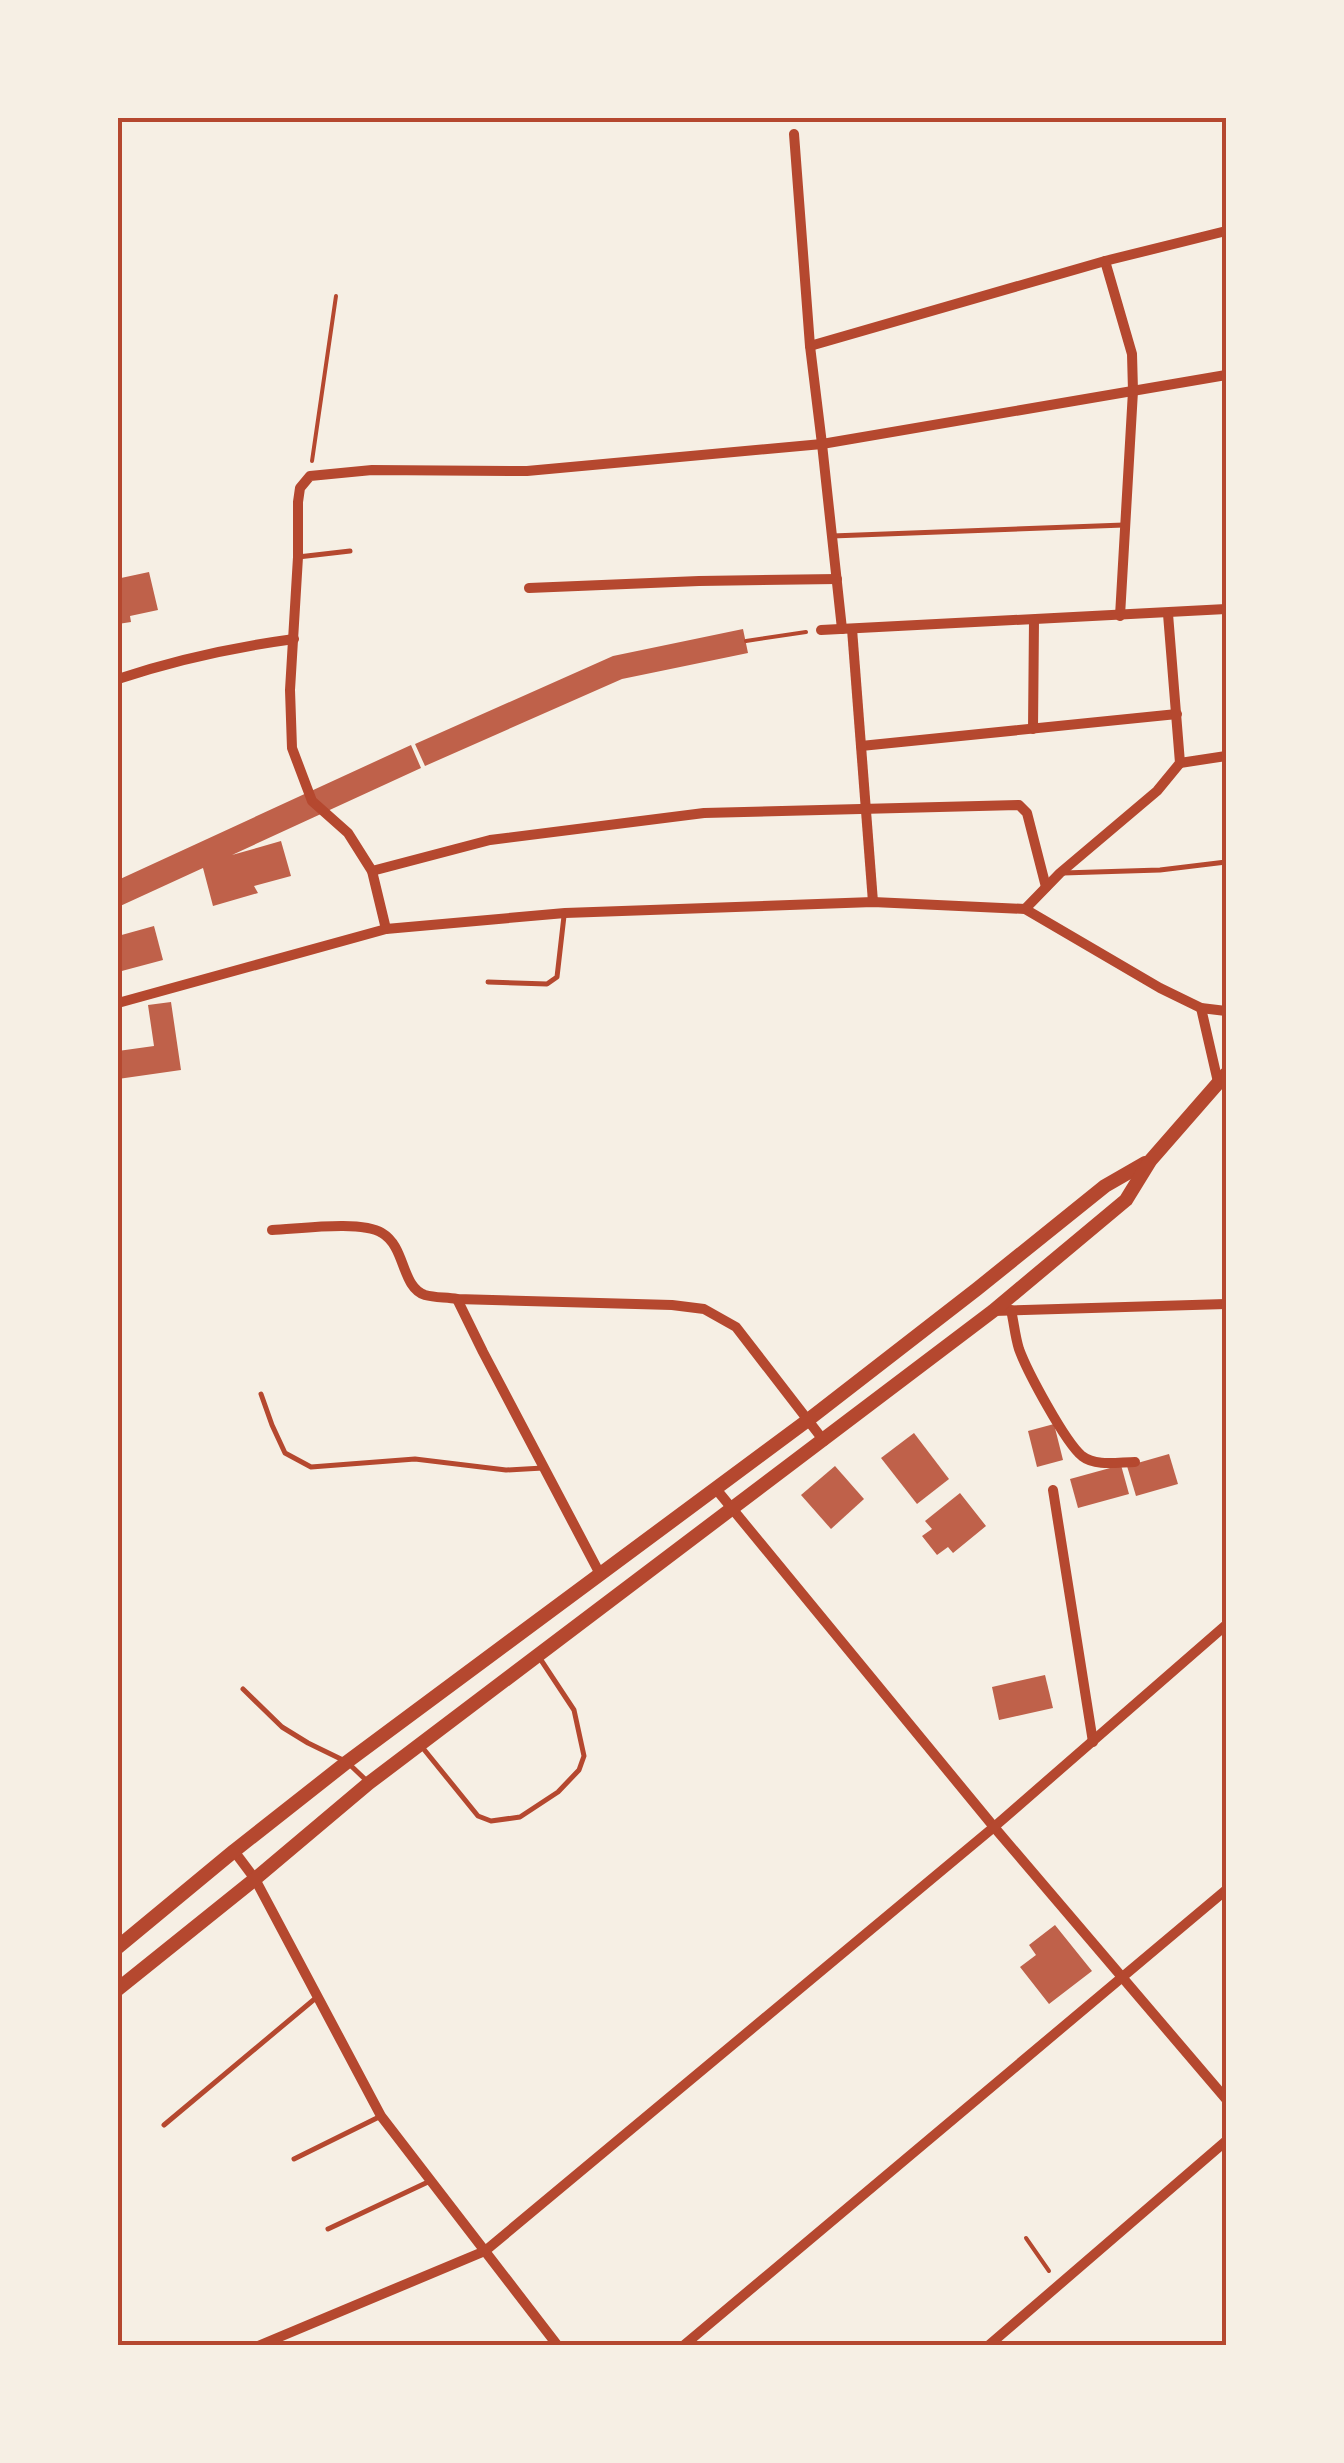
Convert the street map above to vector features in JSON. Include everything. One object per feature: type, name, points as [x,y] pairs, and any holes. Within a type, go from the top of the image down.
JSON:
[{"type":"main road","points":[[118,1988],[369,1783],[993,1311],[1126,1200],[1150,1160],[1222,1078]]},
{"type":"main road","points":[[118,1947],[347,1762],[716,1490],[1105,1186],[1150,1160]]},
{"type":"street","points":[[794,134],[810,346],[861,746],[873,902]]},
{"type":"street","points":[[810,346],[1106,261],[1226,231]]},
{"type":"street","points":[[1106,261],[1132,354],[1120,616]]},
{"type":"street","points":[[386,930],[372,871],[348,833],[312,800],[292,748],[290,690],[300,488],[310,476],[372,470],[527,471],[822,444],[1226,376]]},
{"type":"street","points":[[529,588],[837,578]]},
{"type":"street","points":[[820,630],[1226,609]]},
{"type":"street","points":[[1168,614],[1180,763]]},
{"type":"street","points":[[1033,729],[1034,620]]},
{"type":"street","points":[[118,680],[148,669],[252,645],[294,640]]},
{"type":"street","points":[[861,746],[1176,714]]},
{"type":"street","points":[[1025,910],[1060,873],[1157,791],[1180,763],[1226,756]]},
{"type":"street","points":[[372,871],[490,840],[704,813],[1019,805],[1027,812],[1046,887]]},
{"type":"street","points":[[118,1003],[386,930],[565,913],[873,902],[1025,910],[1160,988],[1202,1008],[1226,1011]]},
{"type":"street","points":[[1202,1008],[1222,1078]]},
{"type":"street","points":[[272,1230],[372,1228],[385,1234],[398,1250],[412,1287],[423,1294],[457,1299],[672,1304],[704,1309],[736,1327],[824,1440]]},
{"type":"street","points":[[457,1299],[600,1574]]},
{"type":"street","points":[[993,1311],[1226,1304]]},
{"type":"street","points":[[1011,1310],[1026,1366],[1081,1455],[1102,1463],[1135,1462]]},
{"type":"street","points":[[716,1490],[994,1828],[1226,2099]]},
{"type":"street","points":[[1053,1490],[1093,1742]]},
{"type":"street","points":[[258,2346],[484,2251],[994,1828],[1226,1626]]},
{"type":"street","points":[[234,1851],[255,1879],[381,2116],[558,2346]]},
{"type":"street","points":[[683,2346],[1226,1890]]},
{"type":"street","points":[[988,2346],[1226,2141]]},
{"type":"lane","points":[[832,536],[1124,525]]},
{"type":"lane","points":[[298,557],[350,552]]},
{"type":"lane","points":[[1060,873],[1160,870],[1226,862]]},
{"type":"lane","points":[[488,982],[547,984],[557,977],[565,913]]},
{"type":"lane","points":[[261,1394],[285,1452],[311,1467],[415,1460],[506,1470],[544,1468]]},
{"type":"lane","points":[[420,1745],[478,1816],[491,1821],[520,1818],[558,1792],[579,1770],[584,1756],[574,1710],[538,1655]]},
{"type":"lane","points":[[243,1689],[282,1727],[347,1762],[369,1783]]},
{"type":"lane","points":[[164,2125],[317,1997]]},
{"type":"lane","points":[[294,2159],[381,2116]]},
{"type":"lane","points":[[328,2229],[431,2180]]},
{"type":"path","points":[[310,476],[336,296]]},
{"type":"path","points":[[746,642],[820,630]]},
{"type":"path","points":[[1026,2238],[1058,2284]]},
{"type":"building","points":[[118,569],[121,578],[149,572],[158,610],[130,616],[131,622],[118,624]]},
{"type":"building","points":[[743,629],[748,653],[622,679],[425,766],[415,744],[613,656]]},
{"type":"building","points":[[411,745],[421,768],[232,855],[281,841],[291,876],[254,886],[258,893],[213,906],[203,868],[118,907],[118,880]]},
{"type":"building","points":[[154,926],[163,960],[118,972],[118,936]]},
{"type":"building","points":[[171,1002],[181,1070],[118,1079],[118,1051],[154,1046],[148,1005]]},
{"type":"building","points":[[1054,1424],[1063,1460],[1037,1467],[1028,1431]]},
{"type":"building","points":[[914,1433],[949,1479],[917,1504],[881,1458]]},
{"type":"building","points":[[1169,1454],[1178,1484],[1136,1496],[1127,1466]]},
{"type":"building","points":[[1121,1465],[1129,1494],[1078,1508],[1070,1479]]},
{"type":"building","points":[[835,1466],[864,1499],[831,1529],[801,1495]]},
{"type":"building","points":[[960,1493],[986,1526],[953,1553],[948,1547],[937,1555],[922,1536],[932,1529],[925,1521]]},
{"type":"building","points":[[1045,1675],[1053,1708],[999,1720],[992,1687]]},
{"type":"building","points":[[1055,1925],[1092,1971],[1049,2004],[1020,1967],[1036,1955],[1029,1945]]}]
